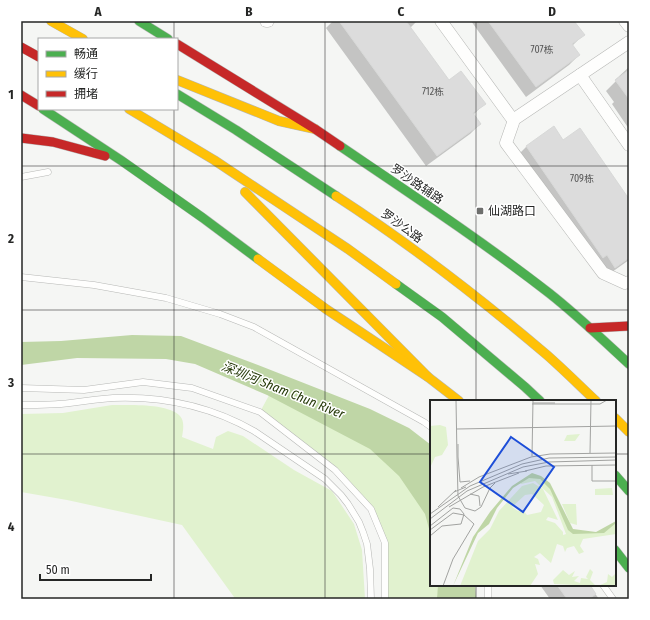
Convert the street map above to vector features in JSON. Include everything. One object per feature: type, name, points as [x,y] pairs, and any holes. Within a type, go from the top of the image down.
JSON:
[{"type":"main road","points":[[51,21],[81,38]]},
{"type":"main road","points":[[139,21],[166,38]]},
{"type":"main road","name":"罗沙路辅路","points":[[178,45],[315,129],[471,234],[550,294],[629,364]]},
{"type":"main road","points":[[21,47],[38,56]]},
{"type":"main road","points":[[178,80],[279,121],[315,129]]},
{"type":"main road","points":[[21,94],[38,105]]},
{"type":"main road","name":"罗沙公路","points":[[178,95],[236,130],[369,217],[467,288],[548,356],[595,400]]},
{"type":"main road","points":[[45,110],[122,161],[203,218],[326,309],[428,378],[458,400]]},
{"type":"main road","points":[[131,110],[214,160],[348,249],[442,317],[539,400]]},
{"type":"main road","points":[[21,138],[35,138],[122,161]]},
{"type":"main road","points":[[214,160],[428,378]]},
{"type":"main road","points":[[590,328],[629,326]]},
{"type":"main road","points":[[616,419],[629,432]]},
{"type":"main road","points":[[616,476],[629,491]]},
{"type":"main road","points":[[616,551],[629,568]]},
{"type":"street","points":[[441,21],[513,120],[506,143],[603,273],[625,284],[629,282]]},
{"type":"street","points":[[625,21],[629,26]]},
{"type":"street","points":[[513,120],[629,42]]},
{"type":"street","points":[[580,75],[629,145]]},
{"type":"lane","points":[[21,177],[48,172]]},
{"type":"lane","points":[[21,277],[94,285],[166,298],[220,314],[254,327],[430,426]]},
{"type":"lane","points":[[21,388],[84,390],[143,382],[192,388],[260,412],[335,470],[371,509],[385,544],[385,599]]},
{"type":"lane","points":[[21,405],[56,404],[113,398],[138,398],[172,402],[206,409],[243,424],[325,479],[334,486],[341,495],[354,513],[363,532],[369,556],[371,599]]},
{"type":"lane","points":[[488,586],[488,599]]},
{"type":"lane","points":[[604,586],[613,599]]},
{"type":"shaded area","points":[[274,386],[430,474],[430,586],[456,586],[454,599],[385,599],[382,536],[362,499],[325,462],[260,412]]},
{"type":"shaded area","points":[[112,405],[158,407],[175,412],[183,421],[182,437],[213,449],[216,437],[228,431],[243,436],[294,470],[332,491],[354,524],[362,550],[365,599],[234,599],[182,525],[67,500],[21,492],[21,414],[63,413]]},
{"type":"water","name":"深圳河 Sham Chun River","points":[[132,335],[181,336],[370,409],[409,428],[430,444],[430,532],[425,514],[399,476],[370,449],[267,395],[195,364],[166,359],[77,358],[21,365],[21,342],[61,341]]},
{"type":"water","points":[[438,586],[475,586],[476,599],[437,599]]},
{"type":"building","points":[[339,21],[406,21],[449,80],[461,71],[486,104],[473,113],[481,124],[437,156]]},
{"type":"building","points":[[488,21],[574,21],[585,35],[572,44],[580,55],[536,87]]},
{"type":"building","points":[[629,70],[629,99],[615,80]]},
{"type":"building","points":[[554,126],[563,140],[580,128],[629,199],[629,258],[615,268],[607,255],[603,258],[526,146]]},
{"type":"building","points":[[558,586],[591,586],[596,594],[589,599],[567,599]]},
{"type":"traffic: fast","points":[[139,21],[166,38]]},
{"type":"traffic: fast","points":[[178,95],[236,130],[336,196]]},
{"type":"traffic: fast","points":[[45,110],[122,161],[258,259]]},
{"type":"traffic: fast","points":[[340,146],[446,218],[524,274],[570,310],[629,364]]},
{"type":"traffic: fast","points":[[396,284],[442,317],[539,400]]},
{"type":"traffic: fast","points":[[616,476],[629,491]]},
{"type":"traffic: fast","points":[[616,551],[629,568]]},
{"type":"traffic: slow","points":[[51,21],[81,38]]},
{"type":"traffic: slow","points":[[178,80],[279,121],[315,129]]},
{"type":"traffic: slow","points":[[131,110],[214,160],[348,249],[396,284]]},
{"type":"traffic: slow","points":[[245,192],[428,377]]},
{"type":"traffic: slow","points":[[336,196],[418,252],[470,292],[547,355],[595,400]]},
{"type":"traffic: slow","points":[[258,259],[326,309],[428,377],[458,400]]},
{"type":"traffic: slow","points":[[616,419],[629,432]]},
{"type":"traffic: jam","points":[[178,45],[340,146]]},
{"type":"traffic: jam","points":[[21,47],[38,56]]},
{"type":"traffic: jam","points":[[21,95],[38,105]]},
{"type":"traffic: jam","points":[[21,138],[53,142],[105,156]]},
{"type":"traffic: jam","points":[[590,328],[629,326]]},
{"type":"place","name":"仙湖路口","points":[[480,211]]}]
